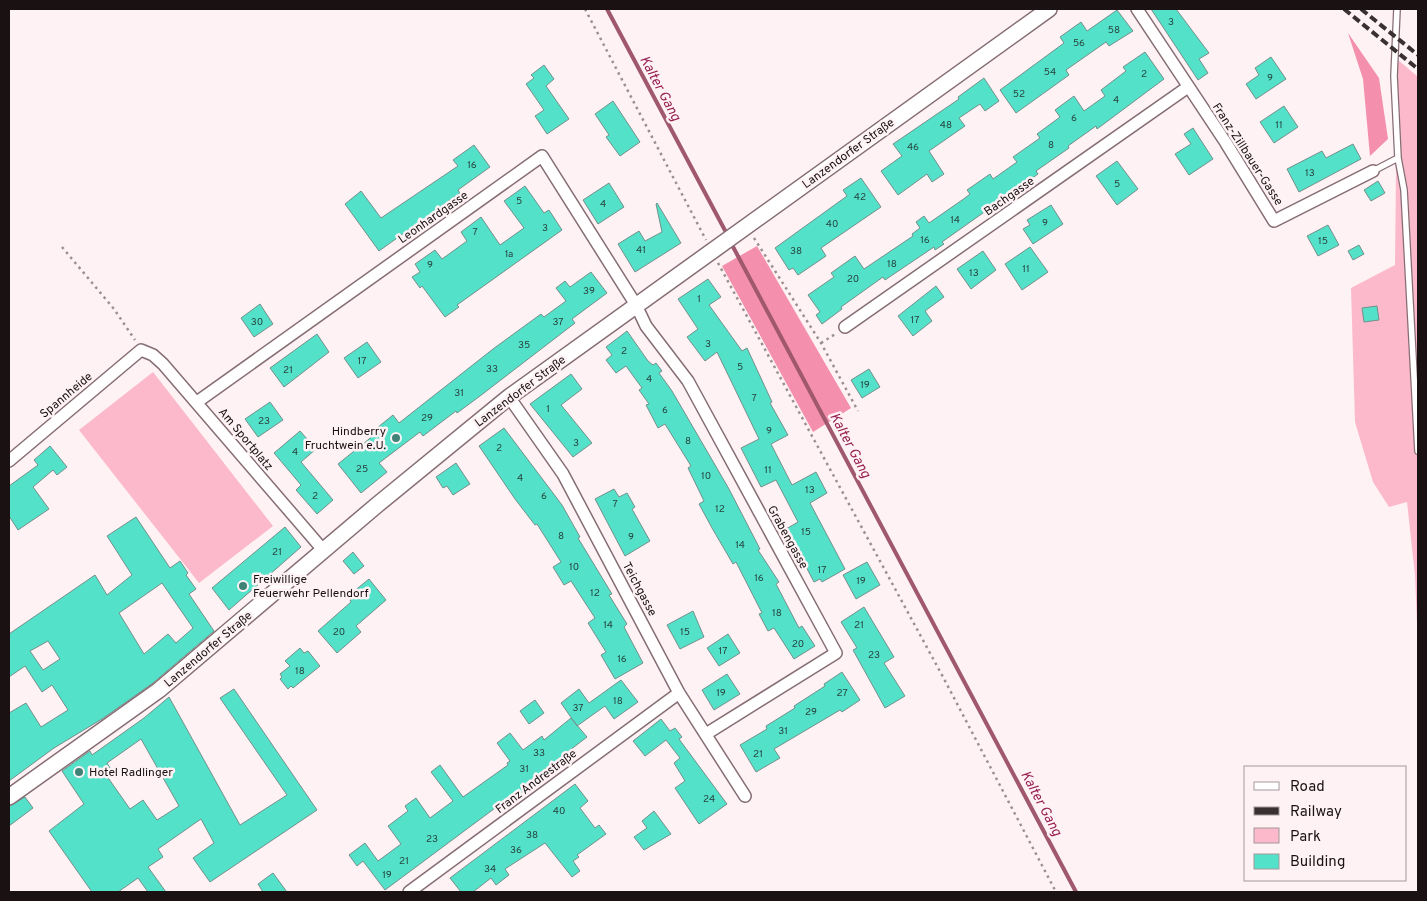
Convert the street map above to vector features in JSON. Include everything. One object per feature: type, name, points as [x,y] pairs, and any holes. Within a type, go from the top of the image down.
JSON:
[{"type":"street","name":"Lanzendorfer Straße","points":[[9,796],[159,690],[324,552],[377,505],[509,397],[711,250],[1049,9]]},
{"type":"street","name":"Franz-Zillbauer-Gasse","points":[[1137,9],[1226,143],[1274,221],[1373,171]]},
{"type":"street","name":"Bachgasse","points":[[845,327],[1188,87]]},
{"type":"street","name":"Leonhardgasse","points":[[196,402],[542,156],[636,305]]},
{"type":"street","name":"Grabengasse","points":[[636,305],[646,326],[688,381],[836,653],[706,734]]},
{"type":"street","name":"Am Sportplatz","points":[[141,350],[153,355],[163,364],[324,552]]},
{"type":"street","name":"Spannheide","points":[[9,461],[141,350]]},
{"type":"street","name":"Teichgasse","points":[[509,397],[564,474],[679,692],[744,796]]},
{"type":"street","name":"Franz Andrestraße","points":[[409,892],[679,692]]},
{"type":"lane","points":[[1397,9],[1394,76],[1398,158],[1404,190],[1418,451]]},
{"type":"lane","points":[[1373,171],[1398,158]]},
{"type":"path","points":[[585,9],[711,250],[943,677],[1056,892]]},
{"type":"path","points":[[744,228],[821,343],[858,411]]},
{"type":"path","points":[[62,247],[114,308],[141,350]]},
{"type":"path","points":[[821,343],[845,327]]},
{"type":"green space","points":[[1391,54],[1417,76],[1418,647],[1415,575],[1407,502],[1389,507],[1373,482],[1355,422],[1351,288],[1395,265],[1396,174]]},
{"type":"green space","points":[[153,372],[273,526],[199,583],[79,430]]},
{"type":"shaded area","points":[[1348,33],[1379,78],[1388,139],[1370,156],[1363,79]]},
{"type":"shaded area","points":[[757,246],[851,408],[813,432],[722,266]]},
{"type":"building","points":[[1151,9],[1176,9],[1209,53],[1199,59],[1208,73],[1198,80]]},
{"type":"building","points":[[1117,10],[1133,31],[1109,46],[1106,42],[1066,70],[1069,75],[1016,113],[1000,90],[1064,43],[1060,37],[1081,22],[1087,31]]},
{"type":"building","points":[[1145,52],[1164,79],[1097,129],[1096,126],[1068,146],[1069,148],[1036,171],[1038,174],[942,242],[944,244],[935,250],[934,247],[885,280],[883,277],[841,307],[842,309],[822,324],[816,315],[820,312],[808,295],[834,277],[831,273],[855,256],[864,269],[913,236],[912,234],[920,228],[916,222],[924,216],[929,223],[970,194],[967,190],[990,174],[993,179],[1017,162],[1013,157],[1040,138],[1037,134],[1060,117],[1055,110],[1074,96],[1084,111],[1105,96],[1101,90],[1126,71],[1123,67]]},
{"type":"building","points":[[1271,57],[1286,79],[1256,99],[1246,84],[1259,75],[1255,68]]},
{"type":"building","points":[[544,65],[554,79],[546,86],[569,119],[547,134],[535,116],[544,110],[526,84],[534,78],[531,75]]},
{"type":"building","points":[[984,78],[999,101],[985,111],[980,104],[959,118],[965,126],[929,151],[944,174],[932,182],[927,174],[898,195],[881,171],[902,156],[893,144],[959,99],[958,97]]},
{"type":"building","points":[[613,101],[640,142],[620,156],[606,137],[609,135],[595,114]]},
{"type":"building","points":[[1284,106],[1298,127],[1274,143],[1260,122]]},
{"type":"building","points":[[1193,128],[1213,159],[1189,175],[1175,154],[1191,144],[1184,134]]},
{"type":"building","points":[[1353,144],[1361,159],[1299,192],[1287,169],[1322,151],[1326,158]]},
{"type":"building","points":[[474,145],[490,167],[458,190],[460,193],[379,251],[345,204],[361,191],[381,218],[458,166],[453,160]]},
{"type":"building","points":[[1117,161],[1138,189],[1117,205],[1096,176]]},
{"type":"building","points":[[861,178],[881,207],[821,248],[826,256],[798,275],[793,268],[789,270],[775,248],[847,196],[843,190]]},
{"type":"building","points":[[1378,181],[1385,193],[1371,201],[1364,190]]},
{"type":"building","points":[[609,183],[624,207],[598,224],[583,200]]},
{"type":"building","points":[[525,186],[544,213],[549,210],[562,230],[457,305],[459,307],[445,317],[422,286],[420,288],[412,277],[420,272],[415,264],[435,250],[442,259],[467,241],[461,232],[481,217],[500,245],[524,228],[504,201]]},
{"type":"building","points":[[657,203],[681,243],[635,272],[618,244],[639,231],[645,241],[662,232]]},
{"type":"building","points":[[1051,205],[1063,224],[1033,244],[1023,229],[1030,225],[1027,220]]},
{"type":"building","points":[[1328,225],[1339,245],[1318,256],[1307,236]]},
{"type":"building","points":[[1359,245],[1364,254],[1353,260],[1348,251]]},
{"type":"building","points":[[1030,247],[1048,272],[1022,290],[1005,264]]},
{"type":"building","points":[[983,251],[996,270],[971,289],[957,269]]},
{"type":"building","points":[[591,272],[607,293],[572,319],[575,323],[480,396],[457,413],[456,411],[423,436],[420,432],[379,463],[387,472],[361,493],[338,464],[374,435],[372,432],[393,415],[399,423],[493,349],[541,314],[544,317],[566,301],[556,288],[565,281],[570,287]]},
{"type":"building","points":[[708,279],[721,297],[709,305],[742,351],[747,348],[772,402],[770,403],[788,435],[771,444],[792,485],[816,472],[827,493],[810,503],[845,569],[822,582],[820,579],[814,582],[786,529],[798,522],[776,480],[761,487],[741,448],[759,439],[717,352],[705,361],[687,337],[698,329],[678,299]]},
{"type":"building","points":[[936,286],[944,297],[925,311],[932,321],[913,336],[898,316]]},
{"type":"building","points":[[260,304],[273,324],[254,337],[241,318]]},
{"type":"building","points":[[1377,306],[1379,320],[1364,322],[1362,308]]},
{"type":"building","points":[[627,331],[648,361],[653,365],[656,363],[662,371],[659,373],[672,391],[729,489],[760,549],[758,550],[779,582],[776,584],[799,628],[802,626],[815,646],[794,659],[774,628],[768,631],[759,614],[762,613],[736,562],[733,564],[699,504],[704,501],[688,468],[691,466],[665,424],[658,428],[646,405],[649,404],[639,390],[642,388],[626,366],[616,373],[606,360],[612,355],[606,347]]},
{"type":"building","points":[[317,334],[329,352],[284,387],[270,368]]},
{"type":"building","points":[[367,342],[381,362],[358,378],[344,358]]},
{"type":"building","points":[[869,369],[880,387],[862,398],[851,380]]},
{"type":"building","points":[[571,374],[582,389],[561,405],[592,443],[573,457],[530,404]]},
{"type":"building","points":[[270,402],[283,420],[258,437],[245,419]]},
{"type":"building","points":[[504,428],[562,505],[580,537],[578,538],[612,594],[609,595],[627,624],[624,627],[643,663],[615,679],[601,655],[606,652],[588,623],[595,618],[571,581],[564,585],[553,567],[561,562],[537,524],[535,525],[515,499],[479,446]]},
{"type":"building","points":[[300,431],[316,449],[301,462],[333,500],[317,514],[296,490],[301,485],[274,453]]},
{"type":"building","points":[[50,446],[67,467],[57,475],[53,470],[33,487],[49,509],[18,530],[9,516],[9,486],[38,465],[34,460]]},
{"type":"building","points":[[456,463],[470,484],[453,495],[447,486],[443,488],[436,477]]},
{"type":"building","points":[[614,489],[619,497],[627,493],[635,507],[632,509],[650,541],[625,556],[595,499]]},
{"type":"building","points":[[136,517],[170,568],[180,561],[188,573],[186,575],[196,589],[189,594],[214,631],[153,683],[102,719],[54,748],[9,781],[9,713],[26,703],[41,727],[68,710],[52,685],[42,692],[25,666],[9,677],[9,634],[95,575],[107,595],[132,575],[107,536]],"holes":[[[162,583],[193,628],[176,643],[168,634],[144,654],[119,613]],[[48,641],[60,659],[43,670],[30,651]]]},
{"type":"building","points":[[285,527],[301,547],[229,610],[212,588]]},
{"type":"building","points":[[353,552],[364,566],[354,574],[343,561]]},
{"type":"building","points":[[867,562],[880,585],[856,599],[843,575]]},
{"type":"building","points":[[369,579],[386,600],[356,626],[361,632],[337,653],[318,631],[351,602],[350,600],[356,595],[353,592]]},
{"type":"building","points":[[864,607],[894,657],[884,663],[905,696],[885,708],[853,650],[857,648],[841,622]]},
{"type":"building","points":[[693,611],[704,637],[680,649],[667,625]]},
{"type":"building","points":[[728,634],[740,653],[719,666],[707,648]]},
{"type":"building","points":[[300,648],[304,653],[308,651],[320,666],[293,688],[291,686],[288,689],[280,679],[282,677],[280,674],[290,666],[285,661]]},
{"type":"building","points":[[842,672],[860,700],[842,712],[840,710],[774,749],[780,758],[756,772],[740,745],[767,729],[766,726],[795,708],[794,706],[825,686],[824,684]]},
{"type":"building","points":[[727,674],[740,694],[714,710],[702,690]]},
{"type":"building","points":[[621,680],[638,702],[614,719],[605,706],[577,726],[561,703],[579,689],[589,703]]},
{"type":"building","points":[[234,689],[317,810],[210,882],[193,858],[214,843],[201,819],[158,849],[163,857],[148,867],[166,892],[148,892],[138,878],[118,892],[92,892],[49,831],[84,804],[62,771],[90,751],[92,755],[144,718],[169,697],[240,825],[287,795],[220,698]],"holes":[[[141,739],[179,806],[157,820],[143,800],[130,809],[104,772],[110,768],[107,763]]]},
{"type":"building","points":[[535,700],[544,713],[529,724],[520,711]]},
{"type":"building","points":[[571,718],[587,737],[526,784],[531,790],[522,797],[518,791],[385,890],[363,861],[357,866],[349,855],[365,843],[378,861],[401,844],[388,826],[408,811],[405,806],[416,798],[430,818],[453,801],[431,772],[440,765],[463,797],[508,765],[507,763],[510,761],[497,743],[510,733],[523,750],[542,736],[544,740]]},
{"type":"building","points":[[661,719],[670,731],[675,728],[682,737],[679,739],[727,804],[699,824],[675,788],[685,781],[674,763],[680,758],[666,740],[645,756],[633,741]]},
{"type":"building","points":[[575,784],[588,801],[580,808],[595,828],[599,825],[606,834],[577,855],[579,857],[573,861],[580,871],[572,877],[545,843],[505,869],[509,875],[496,885],[491,878],[473,892],[461,892],[450,878]]},
{"type":"building","points":[[25,797],[33,808],[9,826],[9,806]]},
{"type":"building","points":[[654,811],[671,834],[644,850],[634,837],[647,828],[642,821]]},
{"type":"building","points":[[273,873],[287,892],[263,892],[258,884]]},
{"type":"waterway","name":"Kalter Gang","points":[[607,9],[728,236]]},
{"type":"waterway","name":"Kalter Gang","points":[[731,243],[1076,892]]},
{"type":"railway","points":[[1344,9],[1418,69]]},
{"type":"railway","points":[[1361,9],[1418,55]]},
{"type":"place","name":"Hindberry Fruchtwein e.U.","points":[[396,438]]},
{"type":"place","name":"Freiwillige Feuerwehr Pellendorf","points":[[243,586]]},
{"type":"place","name":"Hotel Radlinger","points":[[79,772]]}]
